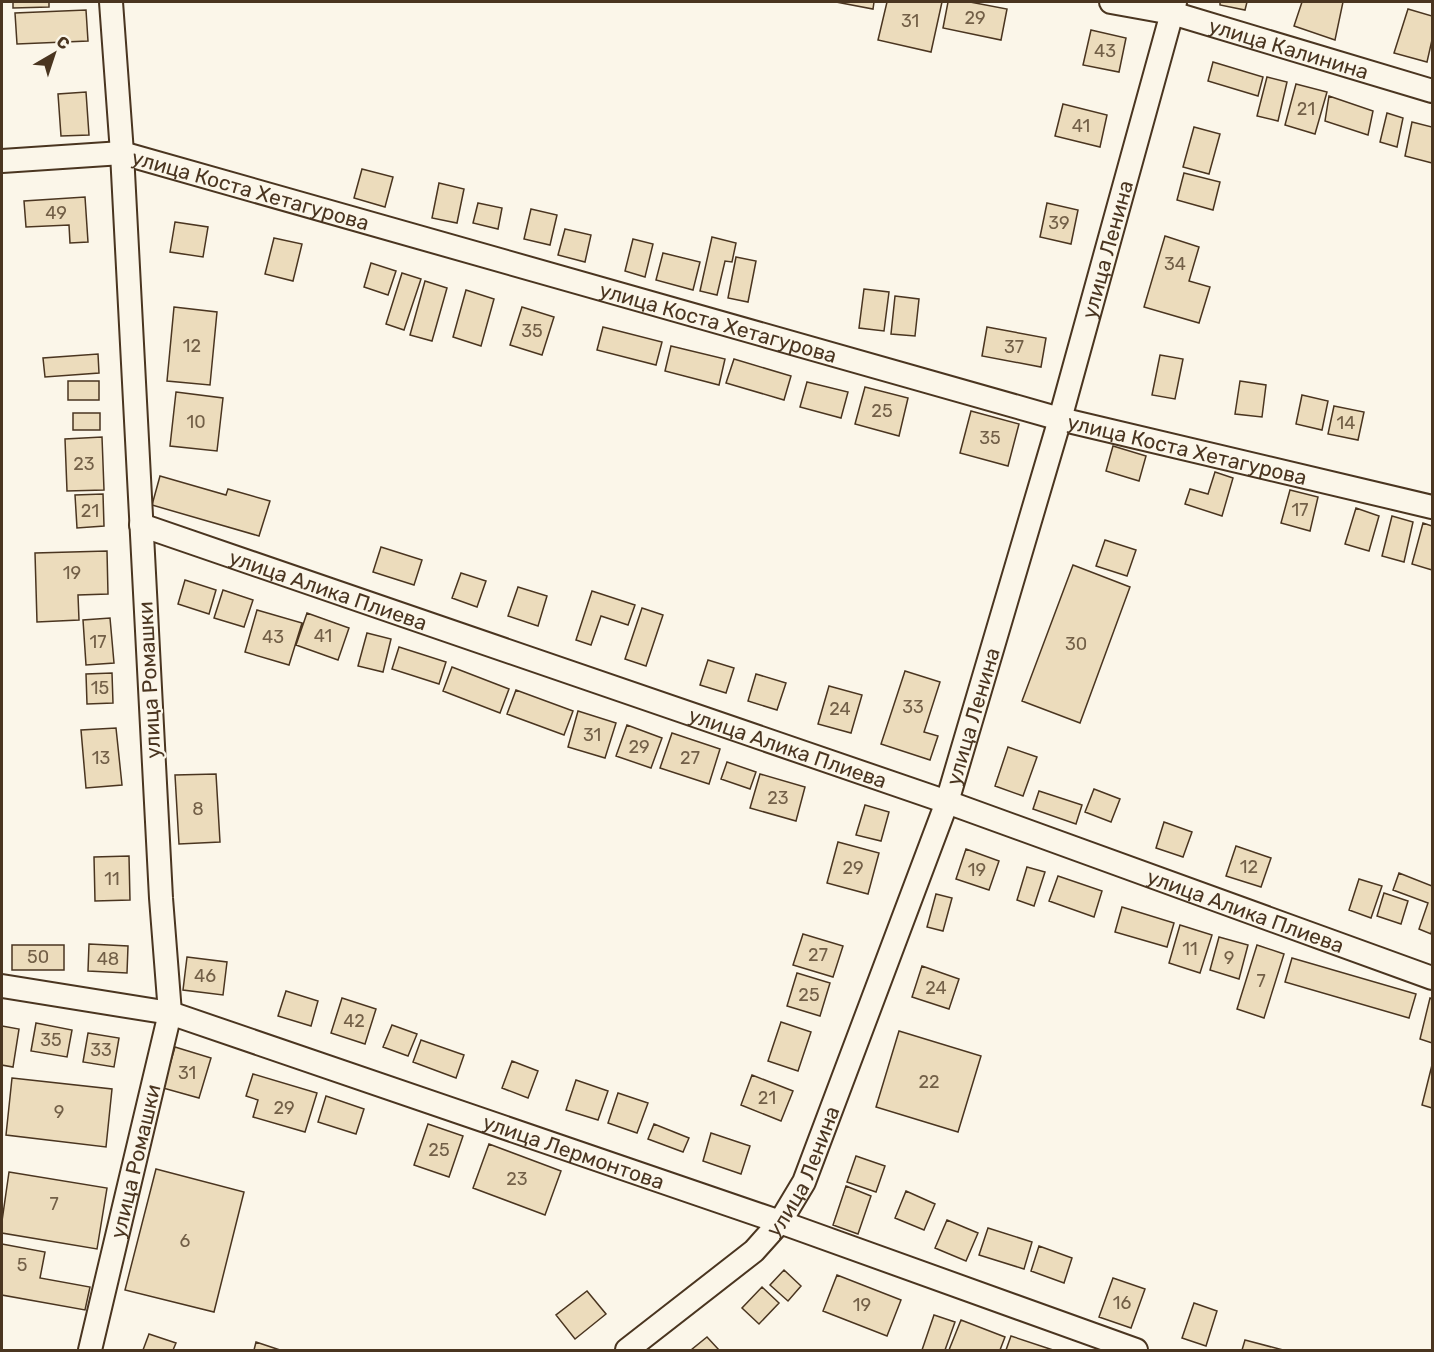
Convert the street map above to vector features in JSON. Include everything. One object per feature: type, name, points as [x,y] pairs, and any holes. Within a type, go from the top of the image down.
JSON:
[{"type":"street","name":"улица Ромашки","points":[[90,1350],[170,1013],[161,898],[122,153],[111,2]]},
{"type":"street","name":"улица Калинина","points":[[1111,2],[1173,7],[1432,91]]},
{"type":"street","name":"улица Ленина","points":[[627,1350],[746,1258],[780,1222],[804,1182],[947,802],[1060,419],[1173,7]]},
{"type":"street","name":"улица Коста Хетагурова","points":[[2,161],[122,153],[1060,419],[1432,507]]},
{"type":"street","name":"улица Алика Плиева","points":[[141,525],[947,802],[1432,978]]},
{"type":"street","name":"улица Лермонтова","points":[[2,986],[170,1013],[780,1222],[1136,1350]]},
{"type":"building","points":[[13,2],[49,2],[49,7],[13,8]]},
{"type":"building","points":[[836,2],[874,2],[873,9]]},
{"type":"building","points":[[887,2],[942,2],[931,52],[878,40]]},
{"type":"building","points":[[948,2],[970,2],[1007,9],[1001,40],[943,28]]},
{"type":"building","points":[[1220,2],[1247,2],[1245,10],[1220,5]]},
{"type":"building","points":[[1302,2],[1343,2],[1335,40],[1294,26]]},
{"type":"building","points":[[1408,9],[1432,16],[1432,40],[1427,62],[1394,53]]},
{"type":"building","points":[[86,10],[88,41],[17,44],[15,13]]},
{"type":"building","points":[[1091,30],[1126,38],[1119,72],[1083,65]]},
{"type":"building","points":[[1213,62],[1263,77],[1258,96],[1208,81]]},
{"type":"building","points":[[1267,77],[1287,82],[1278,121],[1257,116]]},
{"type":"building","points":[[1296,84],[1327,92],[1315,134],[1285,125]]},
{"type":"building","points":[[86,92],[89,135],[61,136],[58,94]]},
{"type":"building","points":[[1329,96],[1373,111],[1368,135],[1325,121]]},
{"type":"building","points":[[1063,104],[1107,115],[1100,147],[1055,136]]},
{"type":"building","points":[[1387,113],[1403,118],[1397,147],[1380,142]]},
{"type":"building","points":[[1412,122],[1432,127],[1432,163],[1405,156]]},
{"type":"building","points":[[1194,127],[1220,134],[1209,174],[1183,167]]},
{"type":"building","points":[[362,169],[393,177],[385,207],[354,198]]},
{"type":"building","points":[[1184,173],[1220,182],[1213,210],[1177,200]]},
{"type":"building","points":[[439,183],[464,189],[457,223],[432,218]]},
{"type":"building","points":[[85,197],[88,242],[70,243],[69,225],[26,227],[24,201]]},
{"type":"building","points":[[478,203],[502,208],[498,229],[473,223]]},
{"type":"building","points":[[1047,203],[1078,210],[1071,244],[1040,237]]},
{"type":"building","points":[[531,209],[557,215],[550,245],[524,239]]},
{"type":"building","points":[[175,222],[208,227],[203,257],[170,252]]},
{"type":"building","points":[[565,229],[591,235],[585,262],[558,255]]},
{"type":"building","points":[[1165,236],[1199,247],[1189,281],[1210,287],[1199,323],[1144,307]]},
{"type":"building","points":[[712,237],[736,243],[732,262],[725,261],[717,295],[700,291]]},
{"type":"building","points":[[274,238],[302,244],[293,281],[265,274]]},
{"type":"building","points":[[633,239],[653,244],[645,277],[625,271]]},
{"type":"building","points":[[663,253],[700,262],[693,290],[656,280]]},
{"type":"building","points":[[736,257],[756,261],[748,302],[728,298]]},
{"type":"building","points":[[371,263],[396,271],[388,295],[364,287]]},
{"type":"building","points":[[402,273],[421,279],[404,330],[386,324]]},
{"type":"building","points":[[425,281],[447,288],[432,341],[410,335]]},
{"type":"building","points":[[864,289],[889,292],[884,331],[859,328]]},
{"type":"building","points":[[466,290],[494,299],[481,346],[453,337]]},
{"type":"building","points":[[895,296],[919,299],[915,336],[891,334]]},
{"type":"building","points":[[174,307],[217,312],[210,385],[167,381]]},
{"type":"building","points":[[522,307],[554,317],[542,355],[510,345]]},
{"type":"building","points":[[603,327],[662,342],[656,365],[597,350]]},
{"type":"building","points":[[987,327],[1046,338],[1041,367],[982,356]]},
{"type":"building","points":[[671,346],[725,359],[719,385],[665,371]]},
{"type":"building","points":[[98,354],[99,373],[45,377],[43,358]]},
{"type":"building","points":[[1160,355],[1183,359],[1175,399],[1152,395]]},
{"type":"building","points":[[734,359],[791,376],[784,400],[726,383]]},
{"type":"building","points":[[68,381],[99,381],[99,400],[68,400]]},
{"type":"building","points":[[1240,381],[1266,385],[1262,417],[1235,414]]},
{"type":"building","points":[[807,382],[848,392],[841,418],[800,407]]},
{"type":"building","points":[[865,387],[908,398],[899,436],[855,424]]},
{"type":"building","points":[[176,392],[223,398],[217,451],[170,446]]},
{"type":"building","points":[[1302,395],[1328,401],[1322,430],[1296,424]]},
{"type":"building","points":[[1334,406],[1364,412],[1358,440],[1328,434]]},
{"type":"building","points":[[971,411],[1019,424],[1008,466],[960,453]]},
{"type":"building","points":[[73,413],[100,413],[100,430],[73,430]]},
{"type":"building","points":[[102,437],[104,490],[67,491],[65,439]]},
{"type":"building","points":[[1113,446],[1146,456],[1139,481],[1106,471]]},
{"type":"building","points":[[1215,472],[1233,478],[1222,516],[1185,504],[1190,489],[1208,494]]},
{"type":"building","points":[[160,476],[226,495],[228,489],[270,501],[259,536],[152,505]]},
{"type":"building","points":[[1290,490],[1318,497],[1310,531],[1281,523]]},
{"type":"building","points":[[103,494],[104,526],[77,528],[75,495]]},
{"type":"building","points":[[1356,508],[1379,516],[1369,551],[1345,544]]},
{"type":"building","points":[[1392,516],[1413,522],[1404,562],[1382,556]]},
{"type":"building","points":[[1423,523],[1432,526],[1432,570],[1412,564]]},
{"type":"building","points":[[1105,540],[1136,550],[1127,576],[1096,566]]},
{"type":"building","points":[[381,547],[422,560],[414,585],[373,572]]},
{"type":"building","points":[[107,551],[108,594],[78,595],[79,620],[37,622],[35,553]]},
{"type":"building","points":[[1073,565],[1130,587],[1080,723],[1022,701]]},
{"type":"building","points":[[461,573],[486,581],[477,607],[452,598]]},
{"type":"building","points":[[185,580],[216,590],[209,614],[178,604]]},
{"type":"building","points":[[518,587],[547,596],[538,626],[508,616]]},
{"type":"building","points":[[223,590],[253,600],[244,627],[214,618]]},
{"type":"building","points":[[592,591],[635,605],[628,625],[601,616],[591,645],[576,640]]},
{"type":"building","points":[[642,608],[663,615],[646,666],[625,659]]},
{"type":"building","points":[[257,610],[302,623],[289,665],[245,652]]},
{"type":"building","points":[[307,613],[349,628],[338,660],[296,645]]},
{"type":"building","points":[[110,618],[114,663],[86,665],[83,620]]},
{"type":"building","points":[[367,633],[391,639],[383,672],[358,666]]},
{"type":"building","points":[[399,647],[446,662],[439,684],[392,669]]},
{"type":"building","points":[[708,660],[734,668],[726,693],[700,685]]},
{"type":"building","points":[[452,667],[509,689],[500,713],[443,691]]},
{"type":"building","points":[[905,671],[940,682],[924,732],[938,736],[930,760],[881,744]]},
{"type":"building","points":[[112,673],[113,703],[87,704],[86,674]]},
{"type":"building","points":[[756,674],[786,683],[777,710],[748,701]]},
{"type":"building","points":[[829,686],[862,695],[851,733],[818,724]]},
{"type":"building","points":[[516,690],[573,711],[564,735],[507,714]]},
{"type":"building","points":[[578,711],[616,723],[605,758],[568,747]]},
{"type":"building","points":[[627,725],[662,738],[651,768],[616,756]]},
{"type":"building","points":[[116,728],[122,785],[86,788],[81,730]]},
{"type":"building","points":[[672,733],[720,749],[709,784],[660,768]]},
{"type":"building","points":[[1008,747],[1037,757],[1023,796],[995,786]]},
{"type":"building","points":[[727,762],[756,772],[750,789],[721,779]]},
{"type":"building","points":[[216,774],[220,842],[179,844],[175,775]]},
{"type":"building","points":[[760,774],[805,787],[796,821],[750,808]]},
{"type":"building","points":[[1094,789],[1120,799],[1111,822],[1085,812]]},
{"type":"building","points":[[1039,791],[1082,805],[1076,824],[1033,809]]},
{"type":"building","points":[[865,805],[889,812],[881,841],[856,835]]},
{"type":"building","points":[[1164,822],[1192,832],[1183,857],[1156,848]]},
{"type":"building","points":[[838,842],[879,853],[868,894],[827,883]]},
{"type":"building","points":[[1236,846],[1271,858],[1261,887],[1226,876]]},
{"type":"building","points":[[966,849],[999,861],[989,890],[956,879]]},
{"type":"building","points":[[129,856],[130,900],[95,901],[94,857]]},
{"type":"building","points":[[1027,867],[1045,872],[1034,906],[1017,900]]},
{"type":"building","points":[[1399,873],[1432,886],[1431,934],[1419,929],[1428,903],[1393,890]]},
{"type":"building","points":[[1058,876],[1102,891],[1094,917],[1049,901]]},
{"type":"building","points":[[1359,879],[1382,886],[1371,918],[1349,910]]},
{"type":"building","points":[[1384,893],[1408,901],[1401,924],[1377,916]]},
{"type":"building","points":[[936,894],[952,898],[943,931],[927,927]]},
{"type":"building","points":[[1122,907],[1174,923],[1167,947],[1115,932]]},
{"type":"building","points":[[1180,925],[1212,935],[1200,973],[1169,963]]},
{"type":"building","points":[[803,934],[843,946],[833,977],[793,965]]},
{"type":"building","points":[[1219,937],[1248,945],[1239,979],[1210,970]]},
{"type":"building","points":[[89,944],[128,946],[127,973],[88,971]]},
{"type":"building","points":[[12,945],[64,945],[64,970],[12,970]]},
{"type":"building","points":[[1257,945],[1284,954],[1264,1018],[1237,1009]]},
{"type":"building","points":[[187,957],[227,962],[223,995],[183,990]]},
{"type":"building","points":[[1292,958],[1416,994],[1409,1018],[1285,982]]},
{"type":"building","points":[[922,966],[959,979],[949,1009],[912,997]]},
{"type":"building","points":[[797,973],[830,983],[820,1016],[787,1006]]},
{"type":"building","points":[[286,991],[318,1001],[311,1026],[278,1016]]},
{"type":"building","points":[[342,998],[376,1009],[365,1044],[331,1033]]},
{"type":"building","points":[[1430,998],[1432,999],[1432,1043],[1420,1039]]},
{"type":"building","points":[[781,1022],[811,1032],[798,1071],[768,1061]]},
{"type":"building","points":[[36,1023],[72,1030],[67,1057],[31,1051]]},
{"type":"building","points":[[392,1025],[417,1034],[408,1056],[383,1047]]},
{"type":"building","points":[[2,1026],[19,1029],[13,1067],[2,1065]]},
{"type":"building","points":[[899,1031],[981,1056],[958,1132],[876,1107]]},
{"type":"building","points":[[88,1033],[119,1038],[114,1067],[83,1062]]},
{"type":"building","points":[[421,1040],[464,1055],[456,1078],[413,1062]]},
{"type":"building","points":[[175,1047],[211,1058],[199,1098],[163,1088]]},
{"type":"building","points":[[512,1061],[538,1071],[528,1098],[502,1088]]},
{"type":"building","points":[[1432,1065],[1432,1108],[1422,1105]]},
{"type":"building","points":[[253,1074],[317,1093],[305,1132],[253,1117],[258,1100],[246,1096]]},
{"type":"building","points":[[752,1075],[793,1091],[781,1121],[741,1105]]},
{"type":"building","points":[[12,1078],[112,1089],[106,1147],[6,1135]]},
{"type":"building","points":[[576,1080],[608,1091],[598,1120],[566,1110]]},
{"type":"building","points":[[618,1093],[648,1103],[637,1133],[608,1123]]},
{"type":"building","points":[[326,1096],[364,1109],[356,1134],[318,1122]]},
{"type":"building","points":[[428,1124],[463,1136],[449,1177],[414,1165]]},
{"type":"building","points":[[654,1124],[689,1138],[683,1152],[648,1139]]},
{"type":"building","points":[[711,1133],[750,1146],[741,1174],[703,1161]]},
{"type":"building","points":[[489,1144],[561,1171],[545,1215],[473,1188]]},
{"type":"building","points":[[856,1156],[885,1166],[876,1192],[847,1182]]},
{"type":"building","points":[[156,1169],[244,1192],[214,1312],[125,1290]]},
{"type":"building","points":[[9,1172],[107,1188],[97,1249],[2,1233]]},
{"type":"building","points":[[846,1186],[871,1196],[858,1234],[833,1225]]},
{"type":"building","points":[[906,1191],[935,1204],[924,1230],[895,1218]]},
{"type":"building","points":[[947,1220],[978,1233],[966,1261],[935,1248]]},
{"type":"building","points":[[988,1228],[1032,1242],[1024,1269],[979,1255]]},
{"type":"building","points":[[2,1244],[45,1252],[40,1278],[90,1287],[85,1310],[2,1295]]},
{"type":"building","points":[[1039,1246],[1072,1258],[1064,1283],[1031,1271]]},
{"type":"building","points":[[784,1270],[801,1286],[788,1301],[770,1285]]},
{"type":"building","points":[[837,1275],[901,1300],[887,1336],[823,1311]]},
{"type":"building","points":[[1113,1278],[1145,1289],[1131,1328],[1099,1317]]},
{"type":"building","points":[[762,1287],[779,1303],[759,1324],[742,1308]]},
{"type":"building","points":[[587,1291],[606,1314],[575,1339],[556,1315]]},
{"type":"building","points":[[1194,1303],[1217,1311],[1206,1346],[1182,1338]]},
{"type":"building","points":[[934,1315],[955,1322],[945,1350],[922,1350]]},
{"type":"building","points":[[961,1320],[1005,1337],[1000,1350],[949,1350]]},
{"type":"building","points":[[149,1334],[176,1343],[173,1350],[143,1350]]},
{"type":"building","points":[[1011,1336],[1053,1350],[1006,1350]]},
{"type":"building","points":[[707,1337],[719,1350],[691,1350]]},
{"type":"building","points":[[1245,1340],[1283,1350],[1242,1350]]},
{"type":"building","points":[[256,1342],[280,1350],[254,1350]]}]
